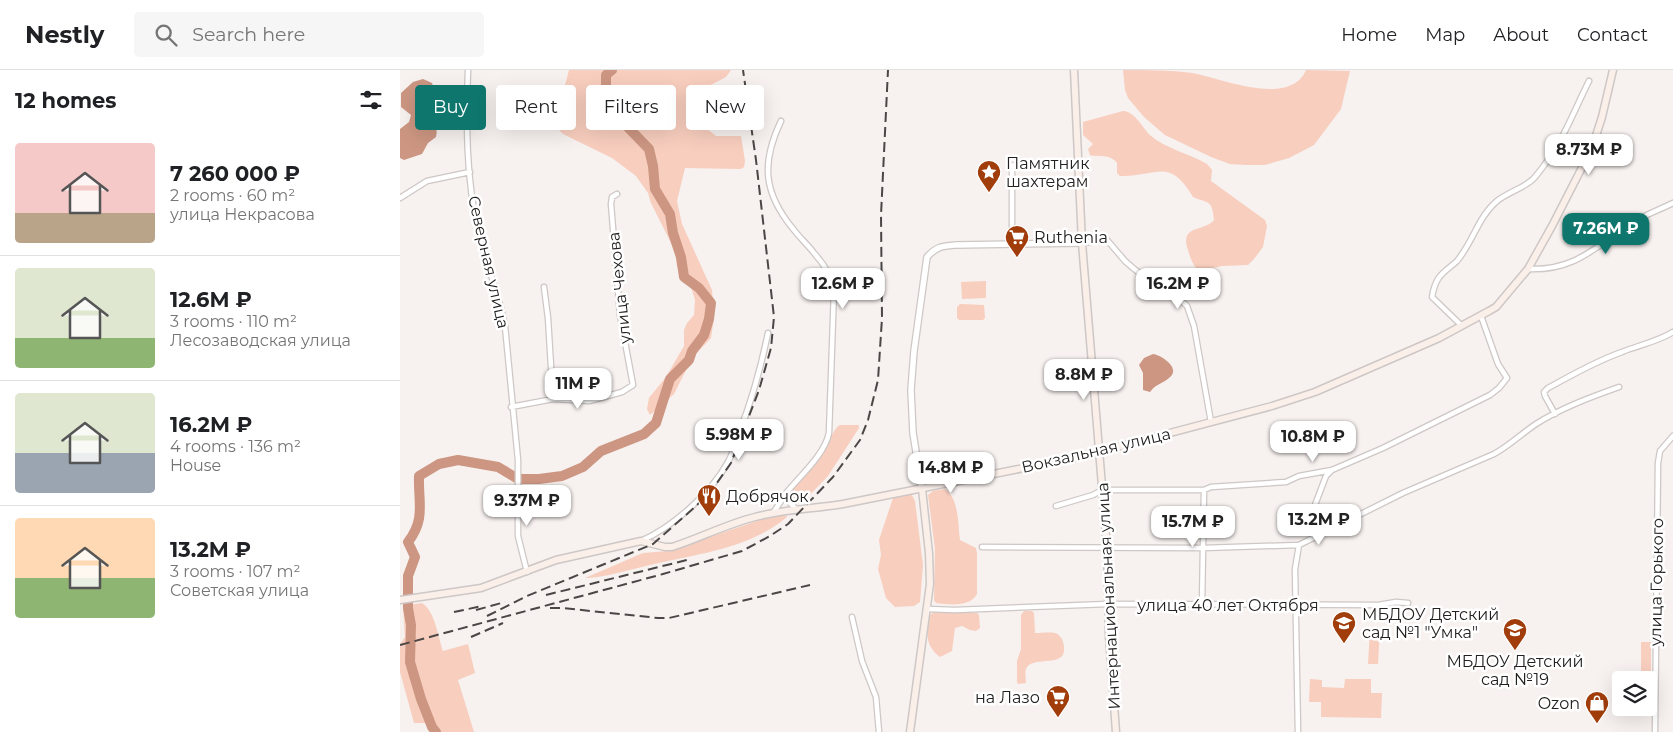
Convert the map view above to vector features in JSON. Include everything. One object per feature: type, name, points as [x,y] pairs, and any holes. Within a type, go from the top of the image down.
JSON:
[{"type":"main road","name":"Интернациональная улица","points":[[1074,70],[1082,243],[1107,547],[1108,604],[1116,732]]},
{"type":"main road","name":"Вокзальная улица","points":[[400,600],[481,588],[566,557],[641,541],[672,547],[756,516],[820,508],[1100,452],[1272,406],[1314,392],[1439,338],[1496,307],[1528,269],[1596,138],[1613,70]]},
{"type":"main road","points":[[910,732],[928,609],[930,553],[922,489]]},
{"type":"street","name":"Северная улица","points":[[468,70],[467,127],[470,172],[478,230],[503,317],[518,466],[518,536],[527,572]]},
{"type":"street","points":[[1462,326],[1432,297],[1437,280],[1445,270],[1457,261],[1474,234],[1482,216],[1497,201],[1533,180],[1554,154],[1570,125],[1590,81]]},
{"type":"street","points":[[773,513],[787,492],[818,456],[828,438],[831,420],[834,290],[833,284],[822,263],[794,230],[772,197],[767,166],[773,138],[782,121]]},
{"type":"street","points":[[1012,165],[1012,243]]},
{"type":"street","points":[[400,198],[424,182],[432,179],[470,172]]},
{"type":"street","name":"улица Чехова","points":[[553,399],[589,401],[622,392],[633,385],[620,315],[611,204],[612,197],[617,194]]},
{"type":"street","points":[[1528,269],[1550,268],[1577,259],[1601,246],[1632,224],[1673,203]]},
{"type":"street","points":[[922,489],[913,433],[911,390],[914,351],[928,257],[934,250],[942,246],[1082,243],[1107,240],[1124,261],[1142,275],[1177,296],[1187,306],[1194,326],[1211,422]]},
{"type":"street","points":[[511,407],[553,399],[548,318],[544,287]]},
{"type":"street","points":[[1056,506],[1093,495],[1102,490],[1204,490],[1211,487],[1286,482],[1299,476],[1332,470],[1490,395],[1499,388],[1507,378],[1498,364],[1480,316]]},
{"type":"street","points":[[1555,414],[1545,396],[1544,392],[1548,388],[1588,366],[1673,332]]},
{"type":"street","points":[[641,541],[662,531],[682,516],[725,467],[750,404],[768,333]]},
{"type":"street","points":[[982,547],[1202,548],[1299,545],[1394,497],[1494,454],[1504,449],[1536,424],[1588,398],[1618,387]]},
{"type":"street","name":"улица Горького","points":[[1655,732],[1658,464],[1660,451],[1673,436]]},
{"type":"street","points":[[1314,538],[1309,526],[1310,518],[1326,476],[1332,470]]},
{"type":"street","points":[[1202,605],[1204,490]]},
{"type":"street","points":[[787,492],[789,502],[797,510]]},
{"type":"street","points":[[1298,732],[1295,569],[1299,545]]},
{"type":"street","name":"улица 40 лет Октября","points":[[928,609],[983,610],[1108,604],[1378,605],[1396,602],[1408,604]]},
{"type":"street","points":[[852,618],[862,661],[876,698],[879,732]]},
{"type":"shaded area","points":[[569,70],[731,70],[726,77],[711,85],[686,85],[686,130],[708,130],[716,136],[741,136],[745,161],[744,167],[741,169],[685,168],[677,201],[682,224],[712,290],[714,318],[711,338],[692,358],[674,394],[650,415],[647,409],[649,398],[666,377],[684,346],[684,330],[694,315],[695,300],[692,290],[677,266],[675,251],[651,203],[648,193],[636,176],[612,158],[563,134],[559,130],[576,130],[576,85],[565,85]]},
{"type":"shaded area","points":[[1123,70],[1192,73],[1254,88],[1271,89],[1286,87],[1298,81],[1306,70],[1350,71],[1341,109],[1314,145],[1289,158],[1265,165],[1247,165],[1230,164],[1165,135],[1144,117],[1128,98],[1125,90]]},
{"type":"shaded area","points":[[423,79],[433,85],[415,85],[415,130],[436,130],[437,133],[436,137],[428,143],[422,154],[404,160],[400,158],[400,129],[409,122],[411,115],[401,107],[401,93],[413,82]]},
{"type":"shaded area","points":[[1123,111],[1132,114],[1148,133],[1158,141],[1207,164],[1212,170],[1211,181],[1265,220],[1267,226],[1263,247],[1248,265],[1222,266],[1199,271],[1195,267],[1189,253],[1186,242],[1187,236],[1190,232],[1210,224],[1214,220],[1211,205],[1193,197],[1177,177],[1169,173],[1161,171],[1120,176],[1117,173],[1117,163],[1114,160],[1108,157],[1090,155],[1088,149],[1093,144],[1083,135],[1083,122]]},
{"type":"shaded area","points":[[986,281],[986,298],[962,299],[961,282]]},
{"type":"shaded area","points":[[960,304],[984,305],[985,318],[983,320],[959,320],[957,318],[957,307]]},
{"type":"shaded area","points":[[1153,354],[1165,359],[1172,366],[1173,370],[1169,378],[1150,392],[1143,390],[1143,373],[1139,365],[1144,358]]},
{"type":"shaded area","points":[[840,425],[859,425],[859,428],[828,476],[804,501],[800,504],[795,503],[792,498],[792,487],[818,456]]},
{"type":"shaded area","points":[[945,489],[950,493],[955,505],[960,540],[976,548],[977,554],[977,594],[970,601],[959,604],[936,603],[934,600],[935,549],[928,495],[933,491]]},
{"type":"shaded area","points":[[908,494],[912,495],[915,501],[923,565],[920,602],[914,606],[895,607],[886,598],[878,569],[881,555],[879,540],[893,498]]},
{"type":"shaded area","points":[[783,515],[787,517],[772,528],[722,549],[600,577],[585,578],[643,553],[668,551],[760,520]]},
{"type":"shaded area","points":[[422,603],[433,618],[443,651],[468,644],[475,673],[458,680],[474,732],[432,732],[425,723],[414,723],[400,672],[400,644],[405,637],[403,606]]},
{"type":"shaded area","points":[[1024,611],[1032,611],[1034,613],[1035,633],[1055,633],[1060,636],[1063,641],[1064,651],[1062,656],[1057,659],[1031,664],[1026,669],[1026,683],[1018,684],[1017,661],[1021,649],[1021,615]]},
{"type":"shaded area","points":[[934,612],[977,613],[979,615],[980,628],[976,631],[962,626],[955,628],[952,651],[940,657],[931,648],[928,638],[930,615]]},
{"type":"shaded area","points":[[1372,628],[1380,629],[1378,664],[1368,664],[1370,630]]},
{"type":"shaded area","points":[[1641,642],[1651,642],[1651,671],[1641,671]]},
{"type":"shaded area","points":[[1310,679],[1322,680],[1322,687],[1344,688],[1345,679],[1371,679],[1371,693],[1382,693],[1381,718],[1321,717],[1321,702],[1309,702]]},
{"type":"waterway","points":[[436,732],[432,727],[421,699],[410,662],[411,625],[408,608],[408,576],[415,557],[408,542],[414,534],[419,518],[419,476],[439,464],[458,460],[498,467],[518,479],[562,476],[583,467],[601,451],[644,434],[656,423],[670,379],[689,360],[692,351],[704,335],[709,319],[711,303],[699,288],[684,277],[670,214],[655,189],[649,149],[617,116],[610,105],[606,91],[606,75],[612,70]]},
{"type":"railway","points":[[487,616],[527,596],[653,544],[696,506],[714,487],[731,463],[759,390],[771,348],[774,317],[756,160],[743,70]]},
{"type":"railway","points":[[400,645],[742,551],[788,524],[833,477],[860,440],[868,420],[878,380],[882,318],[881,215],[888,70]]},
{"type":"railway","points":[[546,595],[687,560]]},
{"type":"railway","points":[[550,608],[669,618],[810,585]]},
{"type":"railway","points":[[476,610],[505,602]]},
{"type":"railway","points":[[454,612],[482,606]]},
{"type":"railway","points":[[471,637],[503,623]]},
{"type":"place","name":"Памятник шахтерам","points":[[989,193]]},
{"type":"place","name":"Ruthenia","points":[[1017,258]]},
{"type":"place","name":"Добрячок","points":[[709,517]]},
{"type":"place","name":"МБДОУ Детский сад №1 \"Умка\"","points":[[1344,644]]},
{"type":"place","name":"МБДОУ Детский сад №19","points":[[1515,651]]},
{"type":"place","name":"на Лазо","points":[[1058,718]]},
{"type":"place","name":"Ozon","points":[[1597,724]]}]
